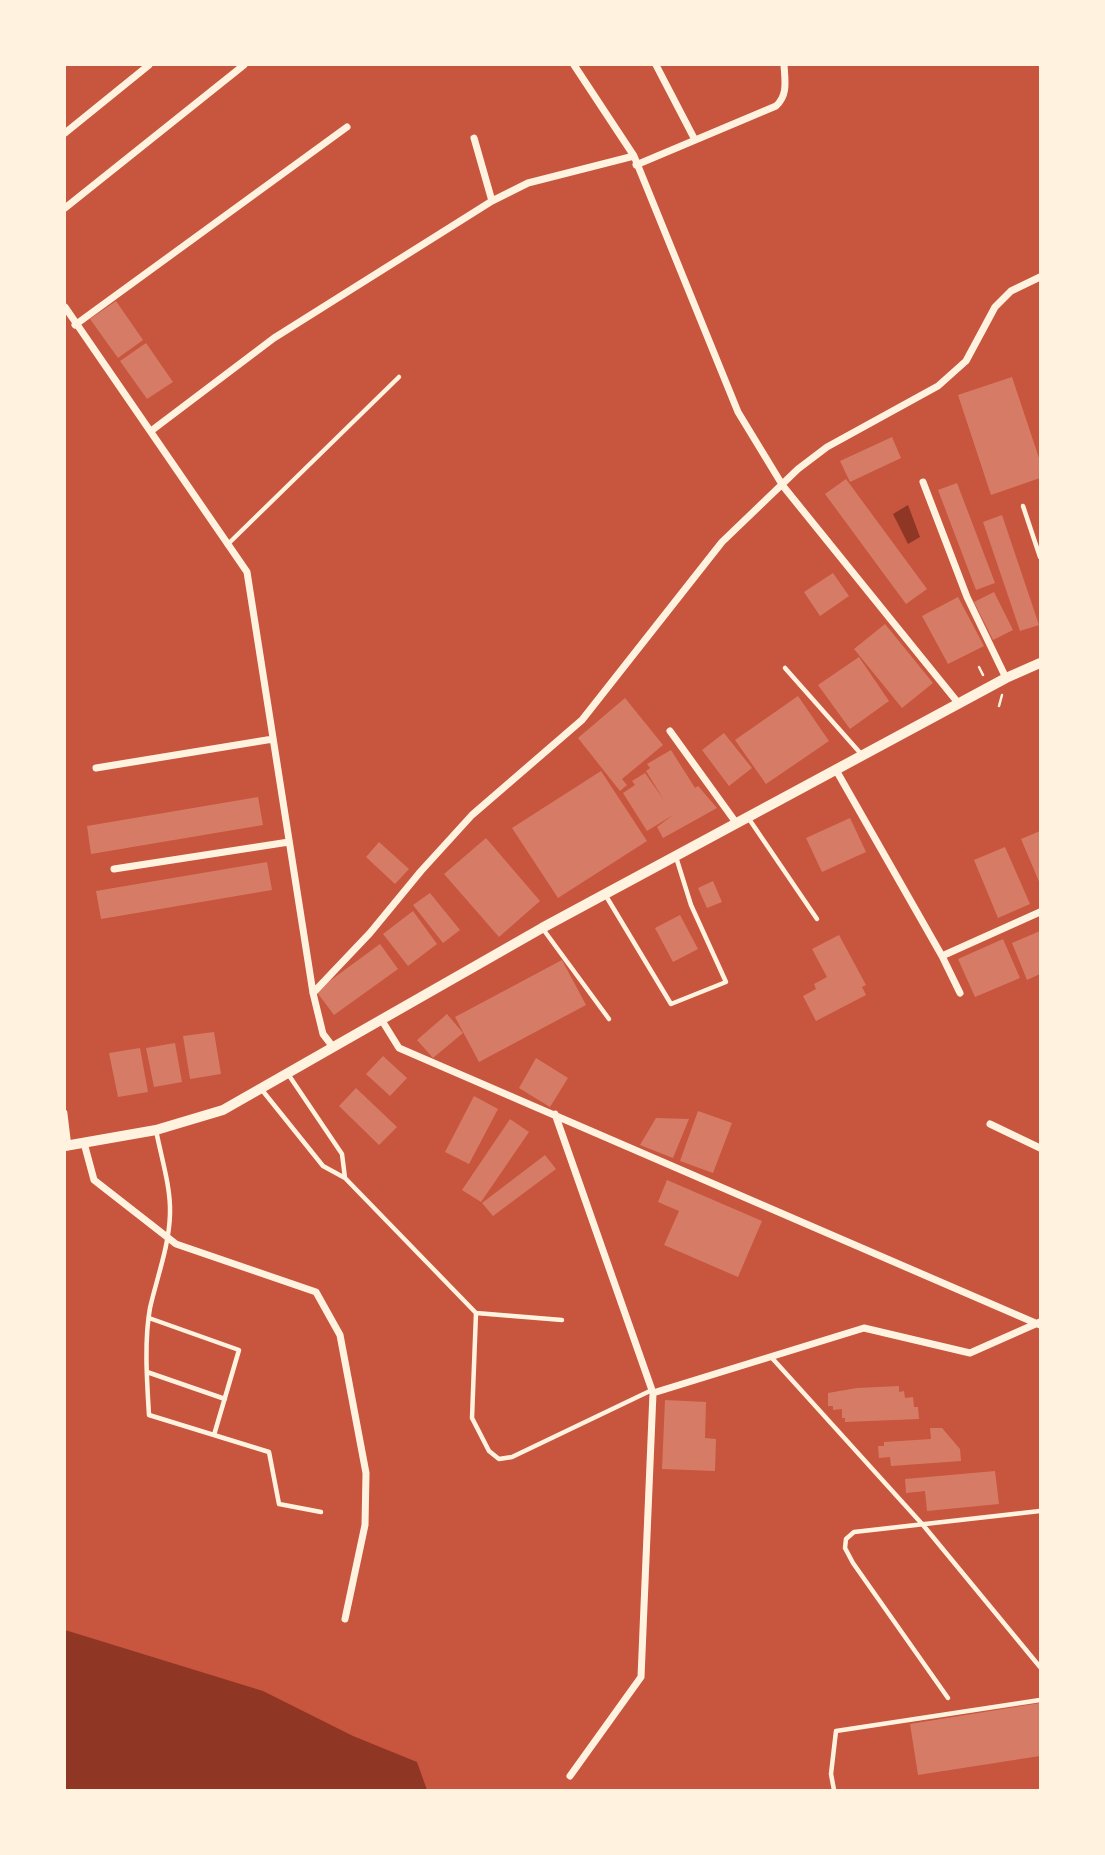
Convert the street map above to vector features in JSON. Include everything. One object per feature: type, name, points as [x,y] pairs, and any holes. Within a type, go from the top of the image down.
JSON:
[{"type":"street","points":[[65,132],[149,65]]},
{"type":"street","points":[[65,208],[244,65]]},
{"type":"street","points":[[574,65],[634,156],[738,412],[783,486],[959,704]]},
{"type":"street","points":[[656,65],[695,140]]},
{"type":"street","points":[[636,165],[776,106],[783,99],[785,89],[783,65]]},
{"type":"street","points":[[75,325],[347,127]]},
{"type":"street","points":[[474,138],[492,201]]},
{"type":"street","points":[[151,431],[274,338],[492,201],[528,183],[634,156]]},
{"type":"street","points":[[313,993],[370,933],[472,815],[582,720],[709,556],[798,469],[827,447],[938,386],[966,361],[995,307],[1011,292],[1038,278],[1040,269]]},
{"type":"street","points":[[65,307],[247,572],[313,993],[324,1034],[333,1047]]},
{"type":"street","points":[[923,482],[967,597],[1006,678]]},
{"type":"street","points":[[67,1146],[156,1130],[223,1110],[542,928],[1006,678],[1040,663]]},
{"type":"street","points":[[670,731],[737,824]]},
{"type":"street","points":[[96,768],[273,739]]},
{"type":"street","points":[[836,770],[943,956],[960,993]]},
{"type":"street","points":[[114,869],[289,842]]},
{"type":"street","points":[[943,956],[1040,912]]},
{"type":"street","points":[[381,1019],[399,1048],[1040,1323]]},
{"type":"street","points":[[555,1114],[652,1392],[641,1676],[570,1776]]},
{"type":"street","points":[[990,1124],[1040,1148]]},
{"type":"street","points":[[84,1143],[94,1180],[176,1244],[316,1292],[340,1335],[366,1473],[365,1525],[345,1619]]},
{"type":"street","points":[[652,1392],[772,1358],[864,1328],[970,1353],[1040,1323]]},
{"type":"lane","points":[[228,545],[399,377]]},
{"type":"lane","points":[[1023,506],[1040,557]]},
{"type":"lane","points":[[785,668],[863,756]]},
{"type":"lane","points":[[748,818],[817,919]]},
{"type":"lane","points":[[605,895],[671,1004],[726,982],[691,905],[675,856]]},
{"type":"lane","points":[[542,928],[609,1019]]},
{"type":"lane","points":[[287,1073],[342,1154],[345,1178]]},
{"type":"lane","points":[[261,1088],[323,1166],[345,1178],[476,1313],[562,1320]]},
{"type":"lane","points":[[65,1112],[67,1146]]},
{"type":"lane","points":[[156,1130],[170,1200],[169,1238],[149,1318],[149,1415],[269,1452],[279,1504],[321,1512]]},
{"type":"lane","points":[[476,1313],[472,1418],[489,1451],[499,1459],[512,1457],[652,1392]]},
{"type":"lane","points":[[149,1318],[239,1350],[214,1435]]},
{"type":"lane","points":[[772,1358],[923,1524],[1040,1667]]},
{"type":"lane","points":[[147,1372],[225,1399]]},
{"type":"lane","points":[[948,1698],[845,1548],[846,1538],[854,1532],[1040,1511]]},
{"type":"lane","points":[[834,1790],[831,1774],[836,1731],[1040,1700]]},
{"type":"shaded area","points":[[908,505],[920,537],[908,544],[893,514]]},
{"type":"shaded area","points":[[65,1630],[263,1691],[353,1736],[417,1762],[427,1790],[65,1790]]},
{"type":"building","points":[[116,301],[143,340],[118,358],[90,319]]},
{"type":"building","points":[[146,343],[173,382],[147,399],[120,361]]},
{"type":"building","points":[[1012,377],[1040,461],[1040,478],[991,495],[958,395]]},
{"type":"building","points":[[892,437],[901,458],[850,482],[840,461]]},
{"type":"building","points":[[846,479],[927,589],[906,604],[825,494]]},
{"type":"building","points":[[957,483],[995,583],[976,590],[938,490]]},
{"type":"building","points":[[1002,515],[1039,625],[1020,631],[983,522]]},
{"type":"building","points":[[833,573],[849,596],[820,616],[804,592]]},
{"type":"building","points":[[994,592],[1013,630],[993,640],[974,602]]},
{"type":"building","points":[[958,597],[984,646],[948,664],[922,616]]},
{"type":"building","points":[[885,624],[933,683],[902,708],[854,649]]},
{"type":"building","points":[[859,657],[889,701],[850,729],[818,685]]},
{"type":"building","points":[[798,696],[829,741],[766,784],[735,740]]},
{"type":"building","points":[[625,698],[663,745],[622,779],[627,785],[620,791],[578,738]]},
{"type":"building","points":[[724,733],[752,768],[729,786],[702,750]]},
{"type":"building","points":[[671,750],[695,788],[698,786],[717,808],[663,838],[657,827],[673,815],[647,831],[623,793],[635,785],[632,781],[645,773],[664,800],[646,771],[650,768],[647,764]]},
{"type":"building","points":[[601,771],[647,841],[558,898],[512,828]]},
{"type":"building","points":[[258,797],[263,825],[91,854],[87,826]]},
{"type":"building","points":[[850,818],[866,852],[822,872],[806,838]]},
{"type":"building","points":[[1040,831],[1040,884],[1021,839]]},
{"type":"building","points":[[486,838],[540,901],[499,937],[444,874]]},
{"type":"building","points":[[379,842],[409,869],[395,884],[366,857]]},
{"type":"building","points":[[1005,847],[1030,904],[998,918],[974,860]]},
{"type":"building","points":[[267,862],[272,890],[101,919],[96,891]]},
{"type":"building","points":[[713,881],[722,902],[707,908],[698,888]]},
{"type":"building","points":[[430,893],[460,930],[443,943],[413,905]]},
{"type":"building","points":[[413,911],[437,944],[408,966],[383,934]]},
{"type":"building","points":[[680,915],[698,949],[673,962],[655,928]]},
{"type":"building","points":[[1040,931],[1040,974],[1027,980],[1012,943]]},
{"type":"building","points":[[839,935],[866,985],[862,987],[866,995],[816,1021],[803,996],[816,989],[814,984],[827,977],[812,949]]},
{"type":"building","points":[[1003,939],[1020,978],[975,997],[958,959]]},
{"type":"building","points":[[380,944],[398,969],[334,1015],[316,991]]},
{"type":"building","points":[[562,960],[586,1005],[479,1062],[455,1017]]},
{"type":"building","points":[[447,1014],[463,1033],[433,1058],[417,1040]]},
{"type":"building","points":[[214,1032],[221,1074],[190,1079],[183,1036]]},
{"type":"building","points":[[175,1043],[182,1082],[154,1087],[146,1048]]},
{"type":"building","points":[[140,1048],[148,1092],[118,1097],[109,1053]]},
{"type":"building","points":[[383,1056],[407,1078],[390,1096],[366,1074]]},
{"type":"building","points":[[536,1058],[568,1078],[550,1107],[519,1088]]},
{"type":"building","points":[[356,1088],[397,1127],[379,1145],[339,1106]]},
{"type":"building","points":[[474,1096],[498,1109],[469,1164],[445,1152]]},
{"type":"building","points":[[698,1111],[732,1123],[713,1173],[680,1161]]},
{"type":"building","points":[[656,1118],[689,1119],[673,1158],[640,1145]]},
{"type":"building","points":[[510,1119],[529,1132],[481,1202],[462,1190]]},
{"type":"building","points":[[545,1155],[556,1169],[493,1216],[482,1203]]},
{"type":"building","points":[[667,1180],[762,1221],[738,1277],[664,1245],[679,1211],[658,1202]]},
{"type":"building","points":[[899,1386],[899,1392],[904,1391],[905,1398],[913,1397],[914,1407],[918,1407],[919,1419],[845,1422],[842,1409],[833,1410],[833,1406],[828,1406],[828,1393],[857,1388]]},
{"type":"building","points":[[665,1400],[706,1402],[705,1438],[716,1439],[715,1471],[662,1469]]},
{"type":"building","points":[[930,1428],[942,1428],[960,1449],[961,1461],[891,1466],[890,1457],[879,1458],[878,1446],[884,1446],[884,1442],[931,1439]]},
{"type":"building","points":[[995,1471],[999,1504],[927,1511],[925,1491],[906,1493],[905,1479]]},
{"type":"building","points":[[1040,1703],[1040,1756],[918,1775],[910,1724]]}]
